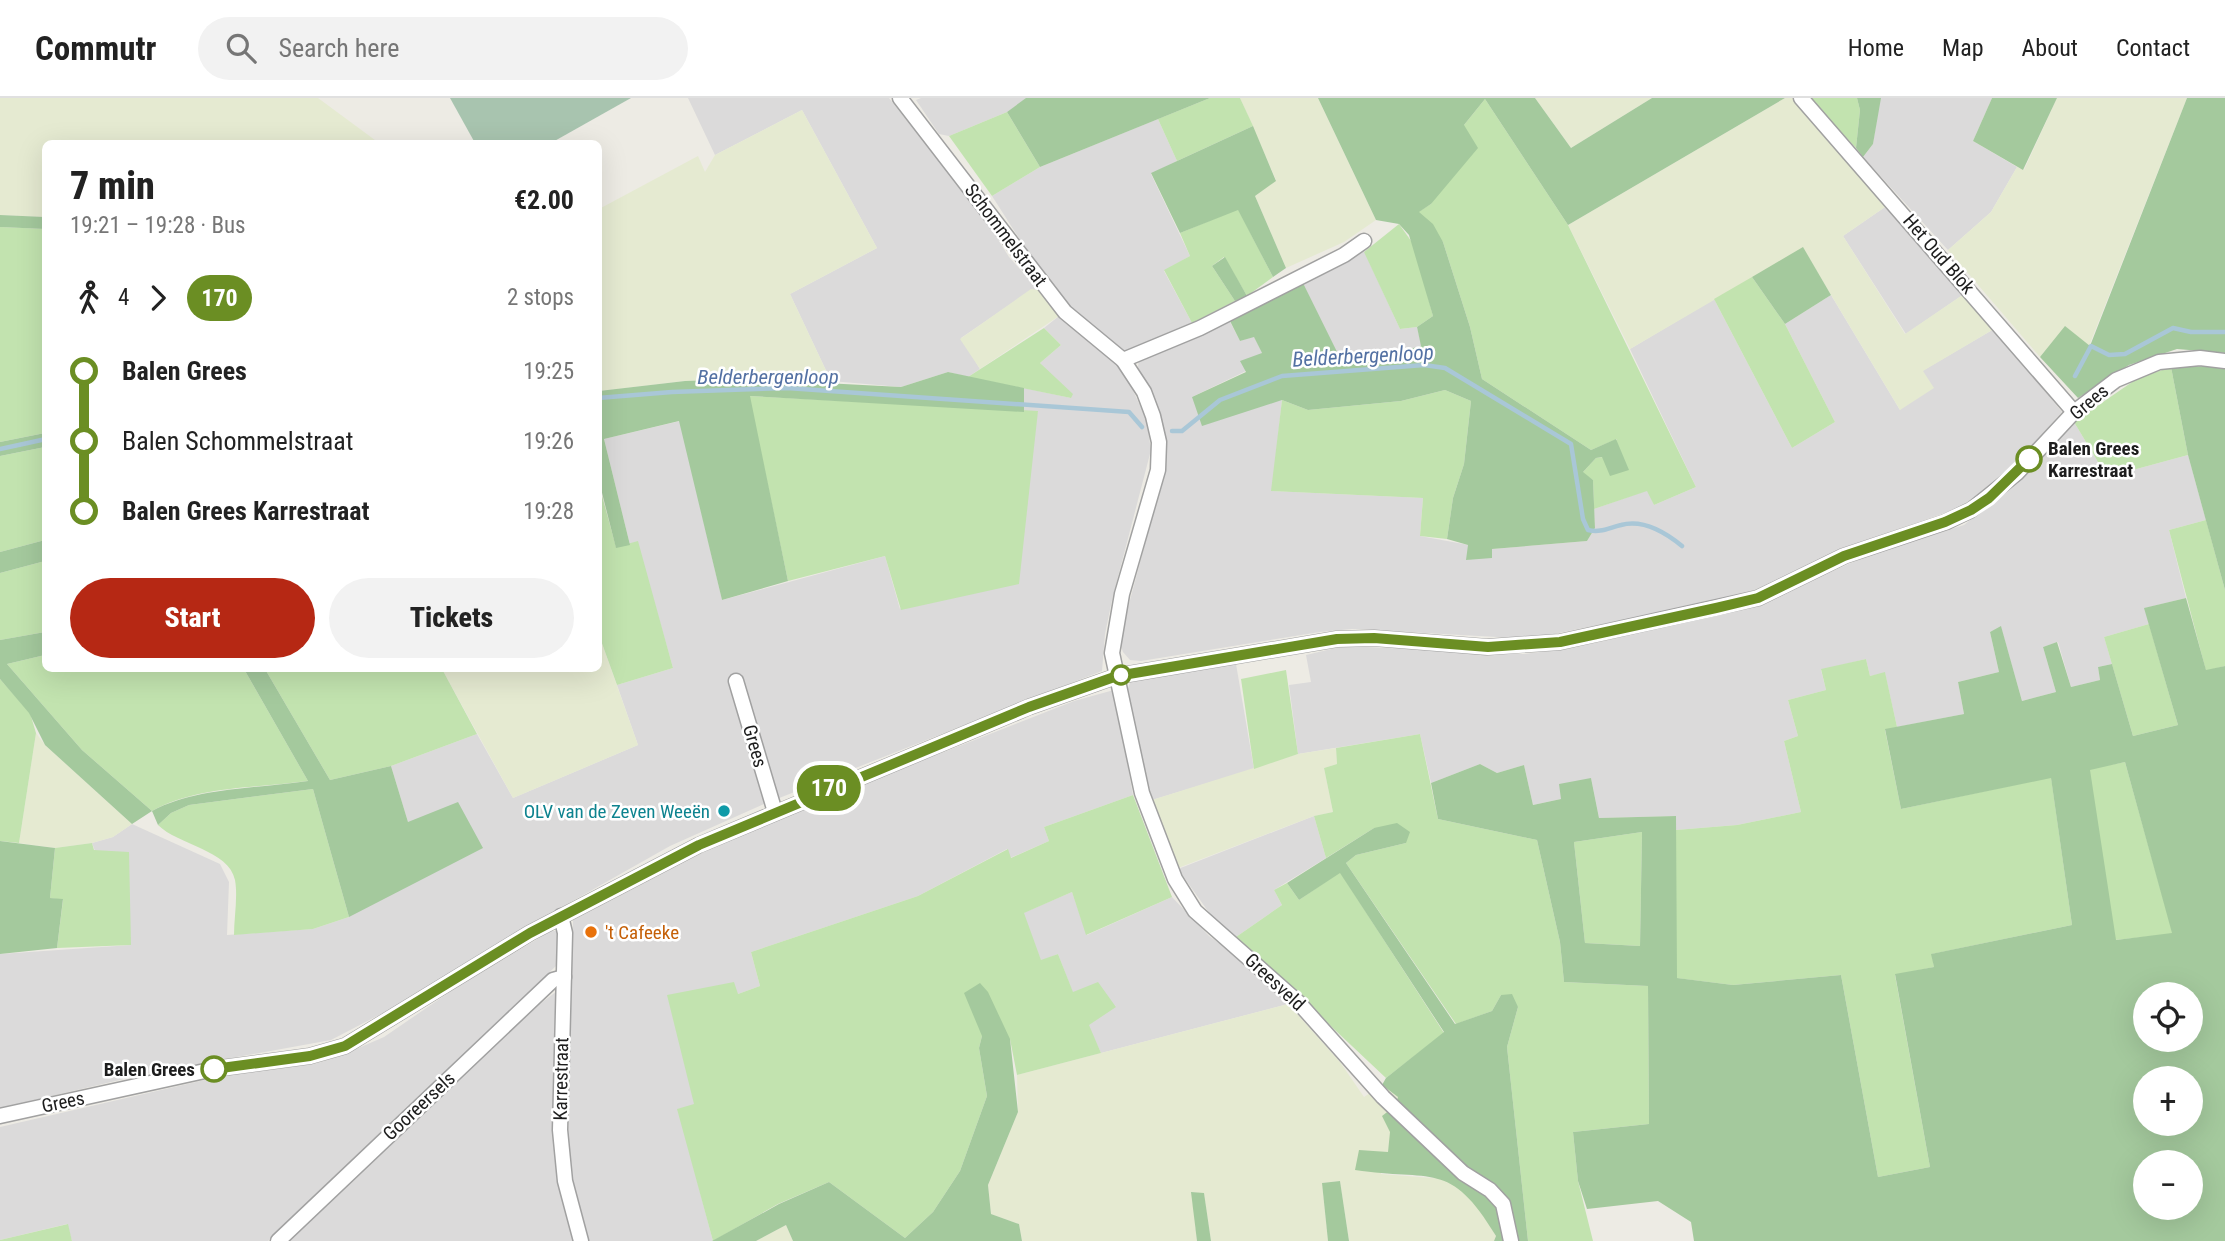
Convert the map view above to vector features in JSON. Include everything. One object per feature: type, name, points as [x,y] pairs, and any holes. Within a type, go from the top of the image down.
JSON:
[{"type":"street","name":"Schommelstraat","points":[[900,98],[1065,312],[1124,360],[1144,392],[1159,442],[1158,470],[1112,639],[1117,676]]},
{"type":"street","name":"Het Oud Blok","points":[[1801,98],[2074,412]]},
{"type":"street","points":[[1124,360],[1199,328],[1344,254],[1364,241]]},
{"type":"street","name":"Grees","points":[[0,1116],[214,1069],[310,1056],[345,1046],[561,916],[699,845],[1029,707],[1117,676],[1346,639],[1397,639],[1488,647],[1560,642],[1758,598],[1844,556],[1945,522],[1971,510],[2017,473],[2074,412],[2116,380],[2159,362],[2200,358],[2225,361]]},
{"type":"street","name":"Greesveld","points":[[1117,676],[1149,816],[1175,879],[1195,911],[1298,1002],[1382,1097],[1463,1173],[1490,1190],[1503,1204],[1511,1241]]},
{"type":"street","name":"Grees","points":[[736,681],[775,812]]},
{"type":"street","name":"Karrestraat","points":[[561,916],[565,933],[560,1130],[565,1181],[580,1241]]},
{"type":"street","name":"Gooreersels","points":[[278,1241],[553,980],[564,977]]},
{"type":"shaded area","points":[[688,98],[889,98],[985,219],[1009,257],[1039,290],[1031,290],[961,338],[980,369],[968,377],[948,372],[901,387],[831,381],[790,294],[877,248],[802,110],[715,155]]},
{"type":"shaded area","points":[[1880,98],[1992,98],[1973,141],[2017,167],[1991,212],[1948,250],[1863,157],[1873,144]]},
{"type":"shaded area","points":[[1027,99],[1007,112],[949,136],[939,134],[916,100]]},
{"type":"shaded area","points":[[1158,119],[1177,161],[1151,174],[1190,256],[1164,271],[1192,323],[1125,351],[1072,309],[1024,246],[992,196],[1040,167]]},
{"type":"shaded area","points":[[1888,205],[1964,294],[1906,334],[1843,236]]},
{"type":"shaded area","points":[[1364,251],[1400,329],[1417,327],[1422,347],[1344,367],[1302,282]]},
{"type":"shaded area","points":[[1831,295],[1900,410],[1922,371],[1994,329],[2062,412],[2019,460],[1959,508],[1856,544],[1744,595],[1549,635],[1515,638],[1352,629],[1141,661],[1130,660],[1123,652],[1120,644],[1126,615],[1166,465],[1166,436],[1156,402],[1138,367],[1139,359],[1228,318],[1240,341],[1254,336],[1262,353],[1246,371],[1192,397],[1282,400],[1272,491],[1423,498],[1420,536],[1469,545],[1467,560],[1492,549],[1587,541],[1595,528],[1594,509],[1648,490],[1654,505],[1696,487],[1630,349],[1714,299],[1792,448],[1835,422],[1785,324]]},
{"type":"shaded area","points":[[1059,316],[1115,362],[1126,376],[1146,418],[1151,450],[1112,600],[1105,634],[1102,671],[764,804],[670,846],[502,941],[425,991],[331,1040],[154,1072],[0,1108],[0,954],[131,945],[92,843],[113,837],[132,824],[220,864],[229,882],[227,935],[313,929],[349,917],[408,822],[391,766],[477,734],[513,798],[638,745],[617,685],[673,668],[637,542],[630,545],[604,439],[680,421],[722,600],[885,556],[900,609],[1038,412],[1024,412],[1024,388],[1071,398],[1040,363],[1061,345],[1044,328]]},
{"type":"shaded area","points":[[2074,422],[2107,477],[2188,455],[2206,520],[2169,530],[2186,598],[2145,608],[2149,624],[2104,637],[2112,664],[2098,667],[2100,680],[2071,687],[2058,642],[2043,647],[2056,692],[2022,701],[2001,627],[1990,632],[1999,672],[1958,682],[1964,714],[1897,727],[1885,673],[1870,676],[1866,659],[1821,670],[1826,690],[1788,700],[1798,736],[1784,741],[1801,812],[1737,825],[1676,830],[1675,816],[1599,818],[1591,778],[1561,799],[1533,805],[1524,765],[1497,773],[1480,764],[1431,783],[1420,734],[1298,754],[1289,685],[1311,682],[1306,655],[1344,646],[1523,654],[1573,648],[1734,611],[1767,600],[1869,555],[1964,525],[2019,480]]},
{"type":"shaded area","points":[[1236,664],[1254,769],[1152,800],[1127,690],[1131,681]]},
{"type":"shaded area","points":[[1114,690],[1133,795],[1044,827],[1049,841],[1010,858],[1007,849],[918,896],[751,952],[760,986],[738,994],[694,1105],[678,1109],[713,1241],[589,1241],[572,1177],[568,1142],[573,920],[708,850],[852,788],[1074,701]]},
{"type":"shaded area","points":[[1314,816],[1326,858],[1274,890],[1282,905],[1236,937],[1215,921],[1178,869]]},
{"type":"shaded area","points":[[1072,892],[1087,935],[1172,897],[1209,936],[1288,1004],[1101,1053],[1088,1025],[1116,1006],[1073,993],[1058,954],[1041,961],[1023,913]]},
{"type":"shaded area","points":[[551,931],[557,931],[559,939],[556,966],[268,1241],[72,1241],[67,1224],[0,1240],[0,1127],[222,1076],[314,1064],[340,1056],[384,1037],[457,987]]},
{"type":"shaded area","points":[[557,991],[554,1115],[556,1168],[573,1241],[289,1241],[529,1012]]},
{"type":"green space","points":[[0,98],[318,98],[375,140],[42,140],[42,217],[0,215]]},
{"type":"green space","points":[[450,98],[631,98],[556,140],[473,140]]},
{"type":"green space","points":[[1026,98],[1210,98],[1040,167],[1007,112]]},
{"type":"green space","points":[[1210,98],[1240,98],[1253,126],[1177,161],[1158,119]]},
{"type":"green space","points":[[1240,98],[1318,98],[1376,220],[1344,242],[1286,268],[1255,196],[1276,180]]},
{"type":"green space","points":[[1318,98],[1535,98],[1571,148],[1652,98],[1785,98],[1568,225],[1485,99],[1464,125],[1478,148],[1431,204],[1419,212],[1433,224],[1443,242],[1470,327],[1482,379],[1591,450],[1616,439],[1629,470],[1610,476],[1602,457],[1596,458],[1583,472],[1593,480],[1595,528],[1587,541],[1492,549],[1492,558],[1466,560],[1468,545],[1447,539],[1453,498],[1464,464],[1471,401],[1445,390],[1401,401],[1308,410],[1282,400],[1202,426],[1192,397],[1246,372],[1240,361],[1262,353],[1254,337],[1240,341],[1229,319],[1302,281],[1344,366],[1421,346],[1417,327],[1433,316],[1409,235],[1399,224],[1376,220]]},
{"type":"green space","points":[[1535,98],[1652,98],[1571,148]]},
{"type":"green space","points":[[1785,98],[1793,98],[1888,205],[1843,236],[1905,334],[1964,294],[1994,329],[1923,371],[1934,388],[1900,410],[1803,248],[1630,349],[1568,225]]},
{"type":"green space","points":[[1809,98],[1857,98],[1860,110],[1856,148]]},
{"type":"green space","points":[[1857,98],[1881,98],[1873,144],[1863,157],[1856,148],[1860,110]]},
{"type":"green space","points":[[1992,98],[2057,98],[2023,170],[1973,141]]},
{"type":"green space","points":[[2057,98],[2187,98],[2089,346],[2065,327],[2040,357],[1948,250],[1991,212],[2017,167],[2024,170]]},
{"type":"green space","points":[[2187,98],[2225,98],[2225,353],[2177,349],[2129,365],[2078,398],[2040,357],[2065,326],[2090,346]]},
{"type":"green space","points":[[1485,99],[1568,225],[1696,487],[1654,505],[1647,491],[1594,509],[1593,480],[1582,473],[1596,458],[1603,457],[1617,439],[1591,450],[1482,379],[1470,327],[1443,242],[1418,212],[1431,204],[1464,125]]},
{"type":"green space","points":[[802,110],[877,248],[790,294],[831,381],[685,381],[602,391],[602,207],[698,156],[705,172],[715,155]]},
{"type":"green space","points":[[1007,112],[1040,167],[992,196],[949,136]]},
{"type":"green space","points":[[1253,126],[1276,181],[1255,196],[1286,268],[1273,277],[1238,210],[1180,233],[1151,173]]},
{"type":"green space","points":[[1238,209],[1273,277],[1247,296],[1224,257],[1212,266],[1235,301],[1192,323],[1164,270],[1190,256],[1180,233]]},
{"type":"green space","points":[[0,215],[42,217],[42,229],[0,227]]},
{"type":"green space","points":[[1399,224],[1414,245],[1433,316],[1417,327],[1400,329],[1364,252]]},
{"type":"green space","points":[[0,227],[42,229],[42,434],[0,442]]},
{"type":"green space","points":[[1803,247],[1831,295],[1785,324],[1752,277]]},
{"type":"green space","points":[[1225,257],[1247,296],[1235,301],[1212,266]]},
{"type":"green space","points":[[1752,277],[1785,324],[1835,422],[1792,448],[1714,299]]},
{"type":"green space","points":[[1031,289],[1039,290],[1059,316],[980,369],[960,339]]},
{"type":"green space","points":[[1044,328],[1061,345],[1040,363],[1073,394],[1071,398],[968,377]]},
{"type":"green space","points":[[2212,366],[2225,369],[2225,590],[2188,455],[2171,367]]},
{"type":"green space","points":[[2171,367],[2188,455],[2107,477],[2074,422],[2138,378]]},
{"type":"green space","points":[[948,372],[1024,388],[1024,412],[750,396],[788,581],[722,600],[679,421],[604,439],[630,545],[616,548],[602,493],[602,391],[685,381],[747,379],[901,387]]},
{"type":"green space","points":[[1445,390],[1471,401],[1464,464],[1453,498],[1447,539],[1420,536],[1423,498],[1271,491],[1282,400],[1308,410],[1401,401]]},
{"type":"green space","points":[[749,396],[1038,411],[1019,584],[901,610],[885,556],[788,581]]},
{"type":"green space","points":[[42,434],[42,448],[0,456],[0,442]]},
{"type":"green space","points":[[42,448],[42,541],[0,552],[0,456]]},
{"type":"green space","points":[[602,496],[616,547],[638,541],[673,668],[617,685],[602,643]]},
{"type":"green space","points":[[2206,520],[2225,590],[2225,666],[2206,671],[2169,530]]},
{"type":"green space","points":[[42,541],[42,562],[0,573],[0,552]]},
{"type":"green space","points":[[42,562],[42,633],[0,640],[0,573]]},
{"type":"green space","points":[[2186,598],[2206,670],[2225,666],[2225,1241],[1694,1241],[1691,1222],[1658,1201],[1587,1209],[1578,1181],[1573,1132],[1649,1124],[1648,986],[1564,982],[1560,942],[1537,840],[1438,819],[1431,783],[1480,764],[1497,773],[1524,765],[1533,805],[1561,799],[1559,784],[1591,778],[1599,818],[1676,816],[1677,978],[1733,985],[1841,975],[1878,1177],[1930,1167],[1895,974],[1934,967],[1931,954],[2072,925],[2051,778],[1901,809],[1885,729],[1964,714],[1958,682],[1999,672],[1990,632],[2001,626],[2022,701],[2056,692],[2043,647],[2057,642],[2071,687],[2100,680],[2098,667],[2112,664],[2133,736],[2178,725],[2144,608]],"holes":[[[2125,762],[2172,933],[2116,940],[2090,770]],[[1642,832],[1640,946],[1585,943],[1574,842]]]},
{"type":"green space","points":[[2149,624],[2178,725],[2133,736],[2104,637]]},
{"type":"green space","points":[[42,633],[42,656],[7,664],[82,750],[152,811],[132,824],[45,745],[29,713],[0,679],[0,640]]},
{"type":"green space","points":[[602,643],[638,745],[513,798],[444,672],[602,672]]},
{"type":"green space","points":[[42,656],[42,672],[246,672],[308,781],[208,792],[169,803],[152,811],[82,750],[7,664]]},
{"type":"green space","points":[[1866,659],[1870,676],[1885,672],[1897,727],[1885,730],[1901,809],[2051,777],[2072,925],[1932,954],[1934,967],[1895,975],[1930,1167],[1878,1177],[1841,975],[1733,985],[1676,978],[1676,830],[1737,825],[1801,812],[1784,741],[1798,736],[1788,700],[1826,690],[1821,669]]},
{"type":"green space","points":[[1286,670],[1298,754],[1254,769],[1241,679]]},
{"type":"green space","points":[[246,672],[267,672],[330,780],[391,766],[408,822],[458,802],[483,848],[349,917],[313,789],[189,805],[171,813],[158,825],[152,811],[188,797],[308,781]]},
{"type":"green space","points":[[267,672],[444,672],[477,734],[391,766],[330,780]]},
{"type":"green space","points":[[0,679],[30,713],[36,733],[19,843],[0,841]]},
{"type":"green space","points":[[36,733],[45,745],[132,824],[113,837],[92,843],[55,848],[19,843]]},
{"type":"green space","points":[[1420,734],[1438,819],[1537,840],[1560,942],[1564,982],[1648,986],[1649,1124],[1573,1132],[1578,1181],[1593,1241],[1528,1241],[1507,1047],[1518,1007],[1501,995],[1492,1011],[1456,1024],[1346,863],[1356,855],[1406,843],[1374,828],[1326,858],[1314,816],[1333,812],[1324,768],[1337,764],[1336,748]]},
{"type":"green space","points":[[1336,748],[1337,764],[1324,768],[1333,812],[1314,816],[1178,868],[1152,800],[1298,754]]},
{"type":"green space","points":[[2125,762],[2173,934],[2115,940],[2089,769]]},
{"type":"green space","points":[[313,789],[349,917],[313,929],[234,935],[236,887],[231,870],[213,855],[158,825],[171,813],[189,805]]},
{"type":"green space","points":[[1133,795],[1172,897],[1086,935],[1072,892],[1024,913],[1041,960],[1058,954],[1073,992],[1098,982],[1116,1007],[1089,1025],[1101,1053],[1017,1075],[1010,1039],[982,1036],[979,1048],[987,1096],[960,1171],[933,1212],[905,1238],[829,1182],[778,1204],[713,1241],[677,1109],[694,1104],[667,995],[734,982],[738,994],[760,986],[751,952],[918,896],[1008,849],[1011,858],[1049,841],[1044,827]]},
{"type":"green space","points":[[1397,823],[1410,832],[1406,843],[1356,855],[1346,863],[1455,1024],[1492,1011],[1501,995],[1512,994],[1518,1007],[1507,1047],[1528,1241],[1494,1241],[1496,1236],[1480,1212],[1451,1184],[1421,1176],[1355,1170],[1359,1150],[1388,1152],[1390,1132],[1382,1116],[1395,1106],[1398,1097],[1382,1085],[1386,1078],[1444,1032],[1340,873],[1299,900],[1287,883],[1374,828]]},
{"type":"green space","points":[[1642,832],[1640,946],[1585,943],[1574,842]]},
{"type":"green space","points":[[0,841],[55,848],[50,898],[63,899],[57,948],[0,954]]},
{"type":"green space","points":[[92,843],[94,850],[129,852],[131,945],[57,948],[63,900],[50,898],[55,848]]},
{"type":"green space","points":[[1340,872],[1444,1033],[1386,1078],[1236,937],[1282,905],[1274,890],[1287,883],[1299,900]]},
{"type":"green space","points":[[980,983],[988,992],[1010,1039],[1018,1112],[988,1185],[991,1214],[1019,1224],[1022,1241],[793,1241],[786,1225],[756,1241],[712,1241],[779,1204],[829,1182],[905,1238],[933,1212],[960,1171],[987,1096],[979,1048],[982,1036],[964,993]]},
{"type":"green space","points":[[1288,1004],[1340,1062],[1364,1097],[1382,1085],[1398,1097],[1388,1153],[1381,1174],[1445,1179],[1463,1190],[1478,1206],[1496,1236],[1494,1241],[1349,1241],[1340,1181],[1322,1183],[1328,1241],[1211,1241],[1204,1194],[1192,1192],[1197,1241],[1022,1241],[1019,1224],[991,1214],[988,1185],[1018,1112],[1017,1075]]},
{"type":"green space","points":[[1340,1181],[1349,1241],[1328,1241],[1322,1183]]},
{"type":"green space","points":[[1191,1192],[1204,1193],[1211,1241],[1197,1241]]},
{"type":"green space","points":[[68,1224],[72,1241],[0,1241],[0,1240]]},
{"type":"green space","points":[[786,1225],[793,1241],[756,1241]]},
{"type":"waterway","name":"Belderbergenloop","points":[[2075,376],[2091,346],[2109,355],[2125,354],[2173,328],[2191,332],[2225,332]]},
{"type":"waterway","name":"Belderbergenloop","points":[[1172,431],[1182,431],[1220,400],[1282,376],[1424,365],[1445,368],[1571,444],[1583,519],[1588,530],[1601,531],[1629,524],[1645,525],[1682,546]]},
{"type":"waterway","name":"Belderbergenloop","points":[[602,398],[787,388],[1129,412],[1142,427]]},
{"type":"waterway","name":"Belderbergenloop","points":[[0,449],[42,440]]},
{"type":"bus line","name":"170","points":[[214,1069],[310,1056],[345,1046],[397,1017],[530,933],[699,845],[825,790],[1029,707],[1117,676],[1337,639],[1374,638],[1488,647],[1560,642],[1716,608],[1758,598],[1844,556],[1945,522],[1971,510],[1989,498],[2029,459]]},
{"type":"place","name":"Balen Grees Karrestraat","points":[[2029,459]]},
{"type":"place","name":"OLV van de Zeven Weeën","points":[[724,811]]},
{"type":"place","name":"'t Cafeeke","points":[[591,932]]},
{"type":"place","name":"Balen Grees","points":[[214,1069]]}]
